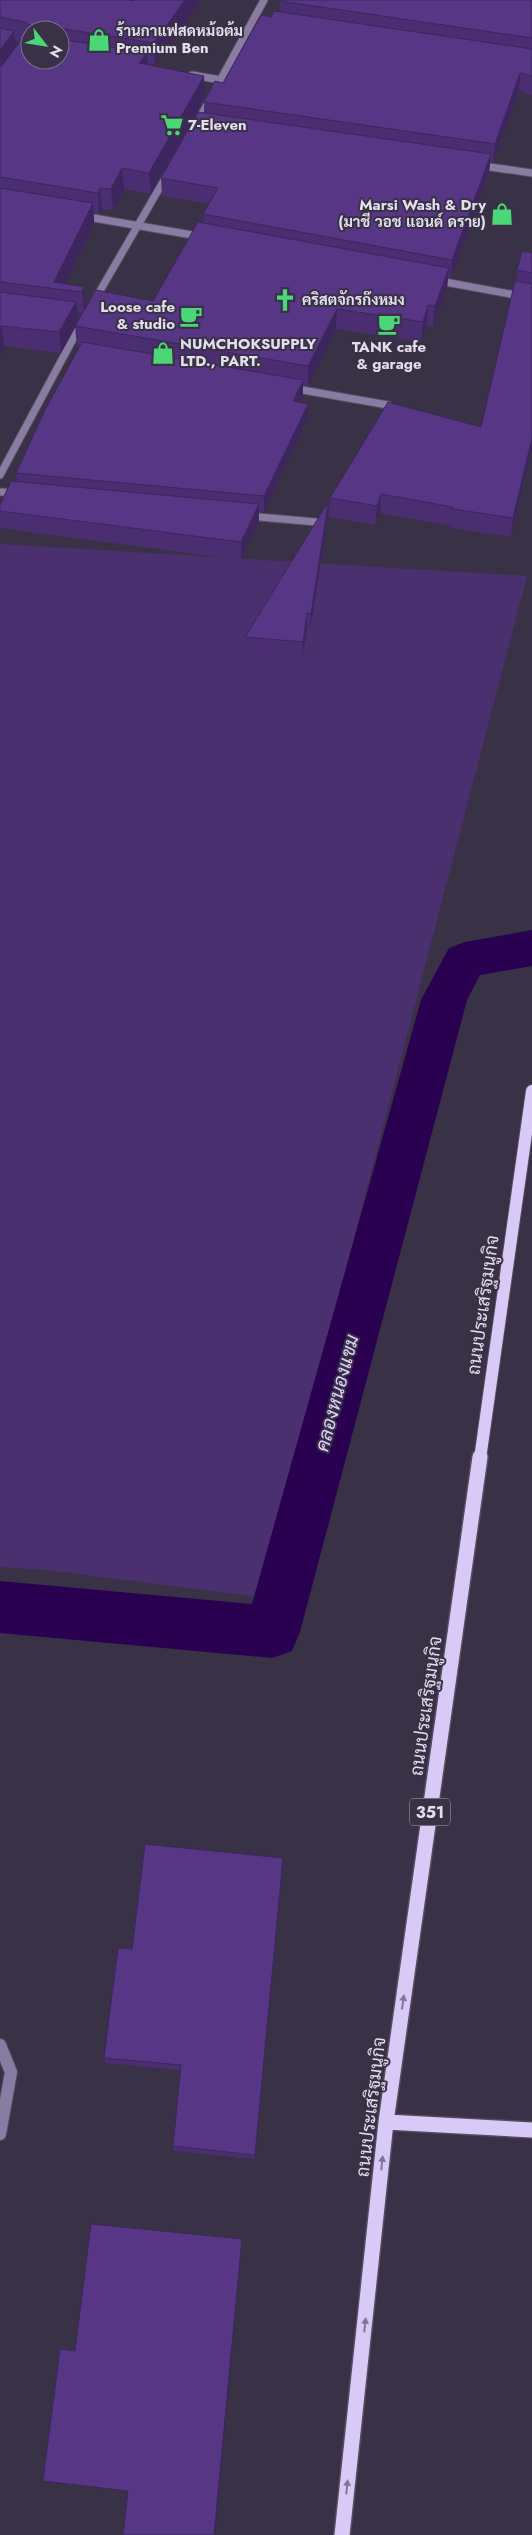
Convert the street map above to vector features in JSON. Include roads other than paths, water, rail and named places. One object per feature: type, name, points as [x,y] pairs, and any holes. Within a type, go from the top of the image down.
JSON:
[{"type":"main road","name":"ถนนประเสริฐมนูกิจ","points":[[342,2535],[386,2122],[532,1091]]},
{"type":"main road","points":[[386,2122],[532,2130]]},
{"type":"street","points":[[192,132],[264,0]]},
{"type":"street","points":[[252,20],[262,21]]},
{"type":"street","points":[[183,74],[221,80]]},
{"type":"street","points":[[197,124],[207,125]]},
{"type":"street","points":[[463,163],[532,173]]},
{"type":"street","points":[[90,309],[172,166]]},
{"type":"street","points":[[78,216],[216,239]]},
{"type":"street","points":[[430,279],[532,298]]},
{"type":"street","points":[[0,475],[3,462],[85,318],[75,316]]},
{"type":"street","points":[[68,350],[78,352]]},
{"type":"street","points":[[282,387],[388,405]]},
{"type":"street","points":[[0,492],[30,494]]},
{"type":"street","points":[[237,514],[316,522]]},
{"type":"street","points":[[0,2046],[11,2072],[0,2134]]},
{"type":"waterway","name":"คลองหนองแขม","points":[[0,1607],[272,1632],[444,1000],[465,960],[532,948]]},
{"type":"place","name":"ร้านกาแฟสดหม้อต้ม Premium Ben","points":[[99,40]]},
{"type":"place","name":"7-Eleven","points":[[172,125]]},
{"type":"place","name":"Marsi Wash & Dry (มาชี วอช แอนด์ ดราย)","points":[[502,214]]},
{"type":"place","name":"คริสตจักรก๊งหมง","points":[[285,300]]},
{"type":"place","name":"Loose cafe & studio","points":[[191,316]]},
{"type":"place","name":"TANK cafe & garage","points":[[389,324]]},
{"type":"place","name":"NUMCHOKSUPPLY LTD., PART.","points":[[163,353]]}]
